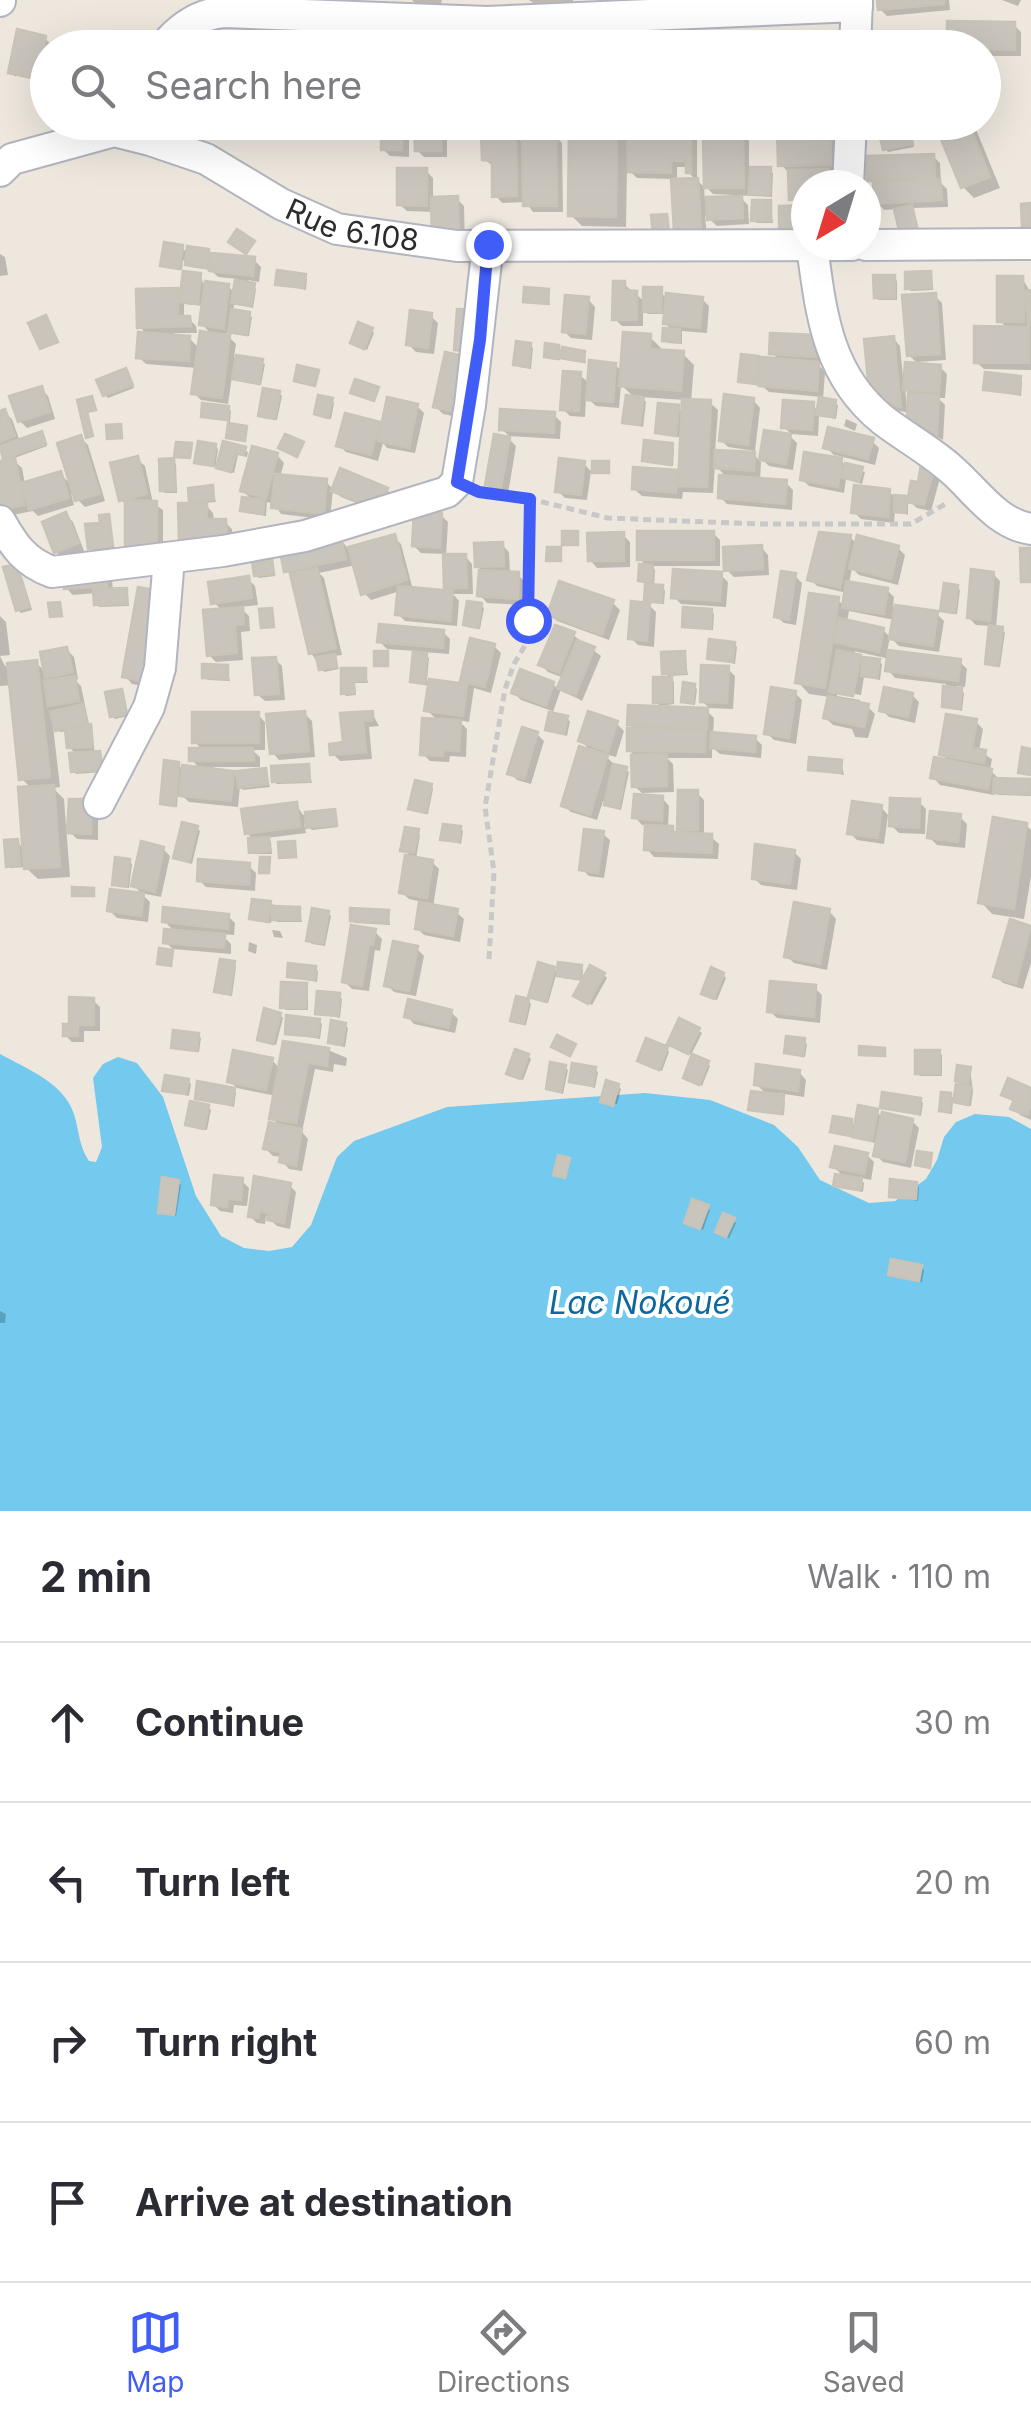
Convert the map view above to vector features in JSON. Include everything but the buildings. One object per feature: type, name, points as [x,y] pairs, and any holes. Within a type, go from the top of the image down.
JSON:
[{"type":"street","points":[[182,30],[207,13],[856,3],[855,30]]},
{"type":"street","name":"Rue 6.108","points":[[0,171],[12,160],[74,140]]},
{"type":"street","name":"Rue 6.108","points":[[150,140],[206,159],[281,204],[337,228],[458,246],[791,246]]},
{"type":"street","points":[[849,170],[850,140]]},
{"type":"street","points":[[0,521],[18,552],[34,566],[52,572],[305,536],[447,492],[457,482],[480,340],[488,244]]},
{"type":"street","points":[[881,245],[1031,244]]},
{"type":"street","points":[[814,260],[820,306],[846,383],[883,420],[968,484],[1007,522],[1031,529]]},
{"type":"street","points":[[99,803],[149,706],[160,668],[169,558]]},
{"type":"path","points":[[457,482],[479,492],[530,499],[608,518],[743,524],[911,524],[938,510],[968,484]]},
{"type":"path","points":[[489,959],[494,872],[485,806],[504,689],[527,642],[530,499]]},
{"type":"water","name":"Lac Nokoué","points":[[0,1054],[43,1078],[62,1094],[74,1114],[86,1156],[96,1162],[102,1147],[93,1078],[103,1064],[118,1057],[137,1063],[163,1097],[196,1196],[221,1236],[244,1248],[269,1251],[292,1247],[311,1225],[337,1157],[354,1141],[447,1107],[645,1093],[710,1100],[774,1125],[798,1147],[820,1180],[869,1203],[895,1201],[926,1179],[944,1137],[956,1122],[975,1114],[1009,1117],[1031,1129],[1031,1511],[0,1511]]},
{"type":"route","points":[[488,244],[480,340],[457,482],[479,492],[530,499],[528,620]]}]
